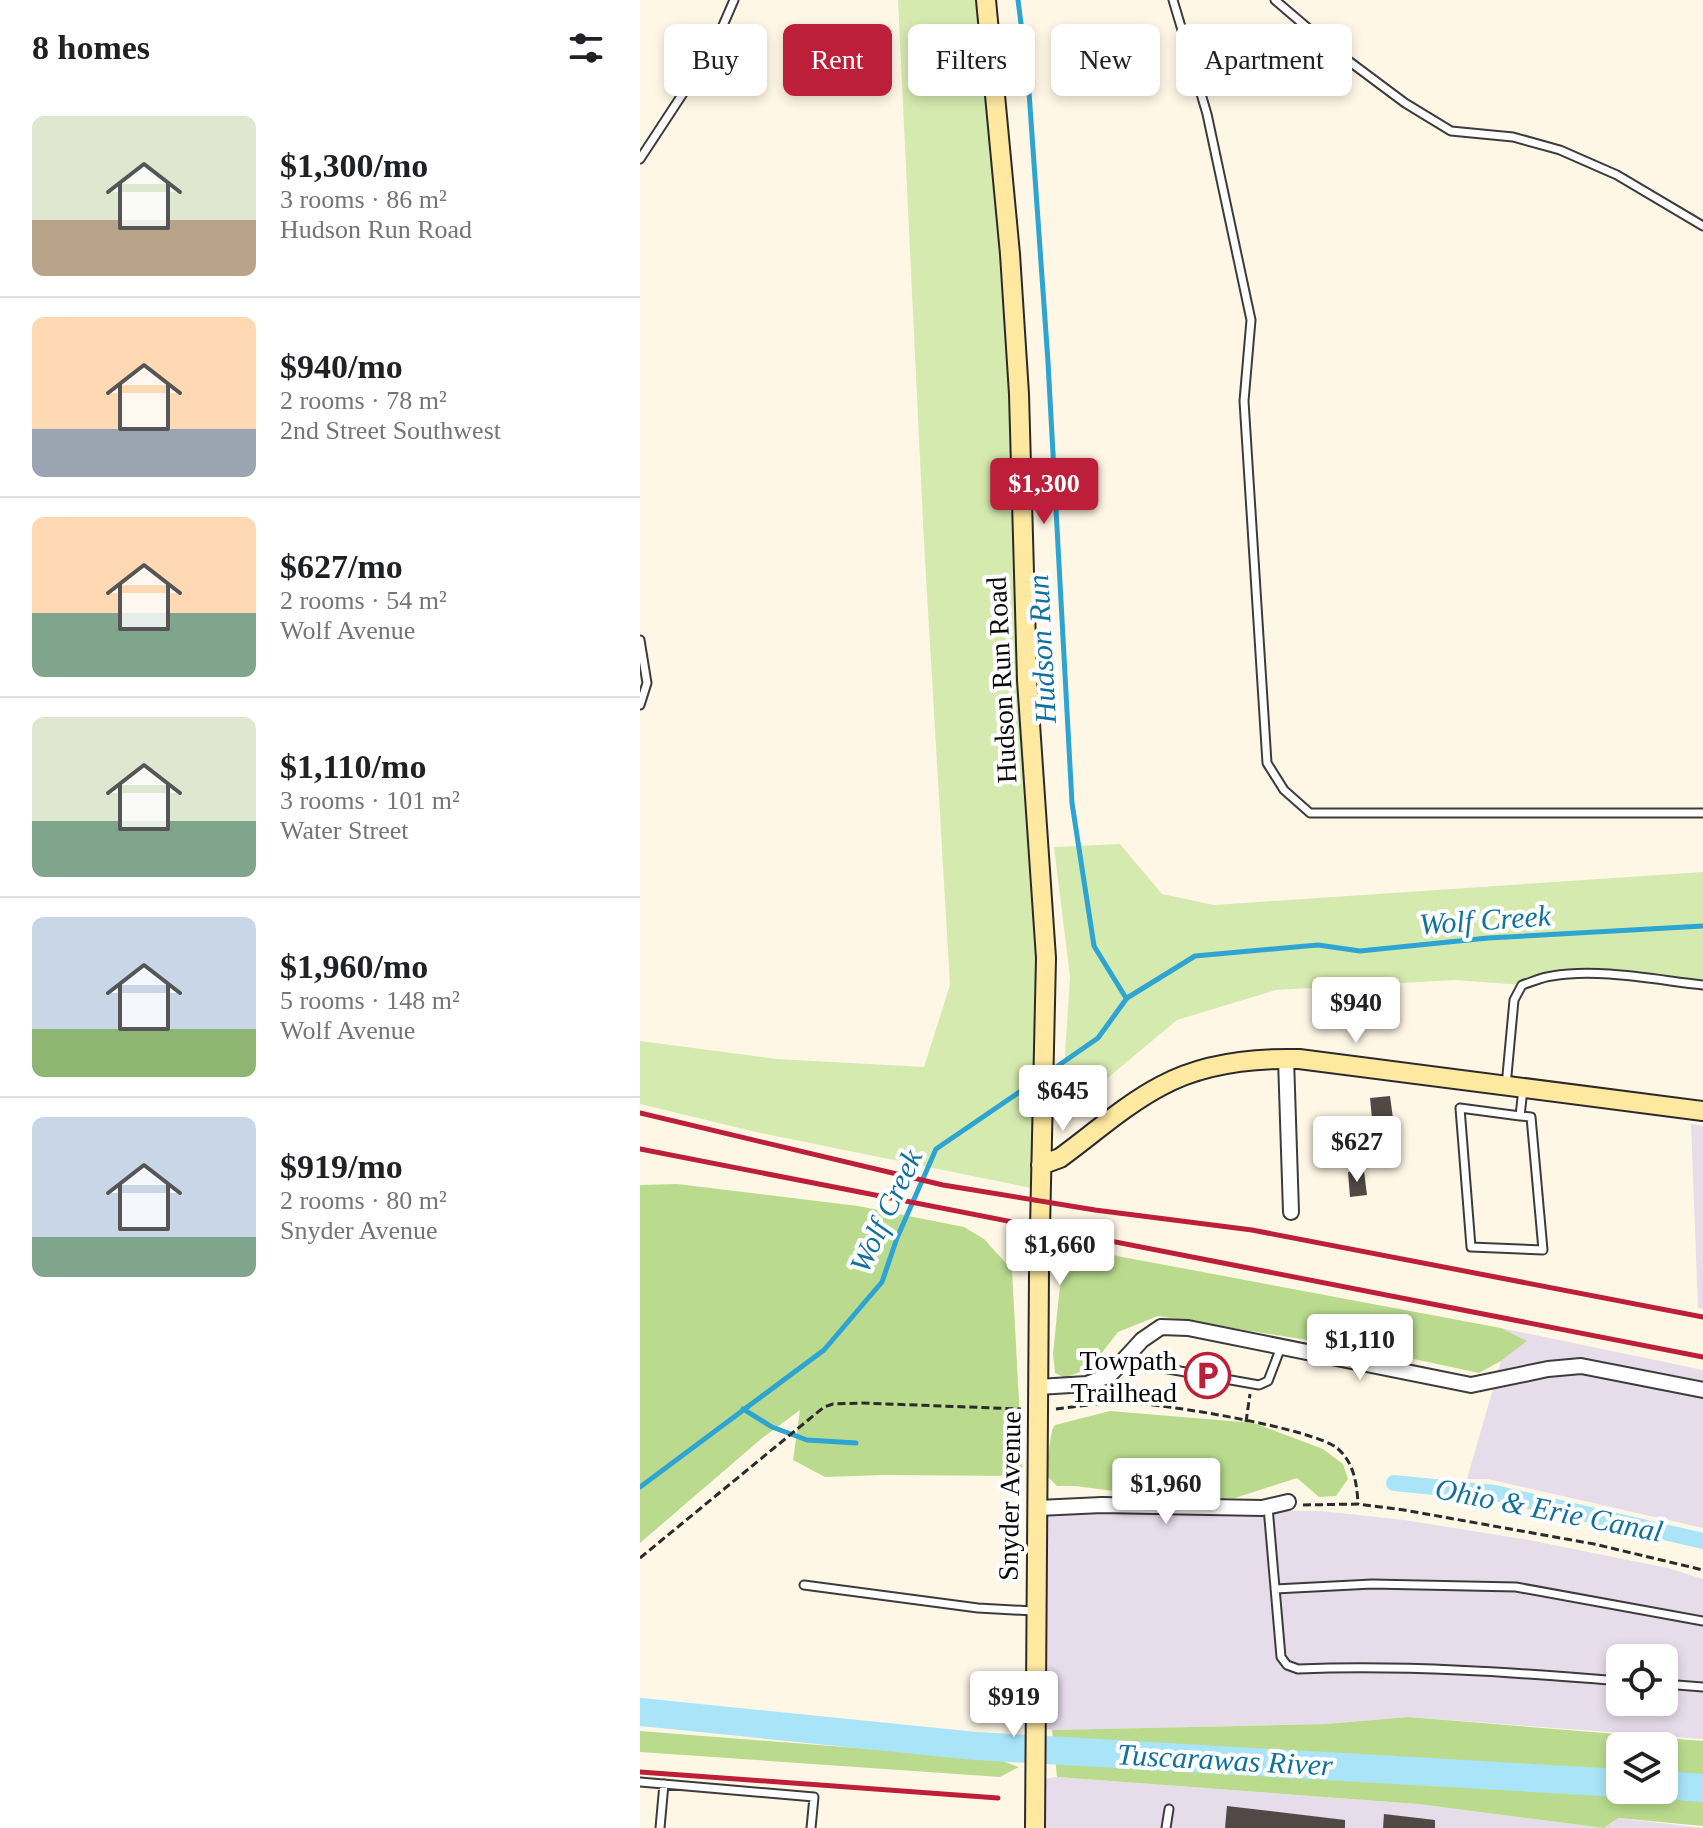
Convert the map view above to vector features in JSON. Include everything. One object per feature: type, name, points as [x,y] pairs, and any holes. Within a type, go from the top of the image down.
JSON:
[{"type":"main road","name":"Hudson Run Road","points":[[986,0],[1010,254],[1019,394],[1027,680],[1046,958],[1041,1165]]},
{"type":"main road","points":[[1041,1165],[1060,1158],[1162,1085],[1202,1069],[1266,1058],[1703,1111]]},
{"type":"main road","name":"Snyder Avenue","points":[[1035,1828],[1041,1165]]},
{"type":"street","points":[[1286,1059],[1291,1212]]},
{"type":"street","points":[[1038,1387],[1087,1384],[1110,1375],[1142,1340],[1161,1327],[1188,1328],[1471,1385],[1548,1369],[1581,1366],[1703,1390]]},
{"type":"street","points":[[1038,1508],[1102,1505],[1231,1509],[1268,1507],[1288,1502]]},
{"type":"lane","points":[[640,159],[714,46],[734,0]]},
{"type":"lane","points":[[1173,0],[1207,114],[1251,320],[1244,401],[1267,763],[1284,790],[1310,813],[1703,813]]},
{"type":"lane","points":[[1275,0],[1330,47],[1405,103],[1451,131],[1513,137],[1560,150],[1617,175],[1703,226]]},
{"type":"lane","points":[[640,640],[647,683],[640,705]]},
{"type":"lane","points":[[1520,1116],[1515,1088],[1514,1000],[1522,985],[1551,976],[1619,975],[1703,985]]},
{"type":"lane","points":[[1460,1108],[1520,1116],[1531,1117],[1543,1250],[1471,1247],[1460,1108]]},
{"type":"lane","points":[[1123,1361],[1259,1385],[1268,1381],[1281,1347]]},
{"type":"lane","points":[[1268,1507],[1281,1657],[1287,1665],[1298,1669],[1375,1666],[1479,1669],[1606,1680]]},
{"type":"lane","points":[[1275,1589],[1372,1584],[1516,1587],[1703,1621]]},
{"type":"lane","points":[[804,1585],[978,1608],[1036,1611]]},
{"type":"lane","points":[[1678,1685],[1703,1687]]},
{"type":"lane","points":[[640,1782],[814,1797],[811,1828]]},
{"type":"lane","points":[[660,1828],[664,1784]]},
{"type":"lane","points":[[1166,1828],[1169,1809]]},
{"type":"path","points":[[1246,1422],[1251,1397],[1247,1382]]},
{"type":"path","points":[[1049,1409],[1128,1403],[1246,1422],[1314,1438],[1340,1450],[1353,1472],[1358,1504]]},
{"type":"path","points":[[640,1558],[824,1407],[833,1404],[1025,1409]]},
{"type":"path","points":[[1288,1502],[1308,1506],[1358,1504],[1583,1542],[1703,1570]]},
{"type":"shaded area","points":[[1691,1124],[1703,1126],[1703,1309],[1698,1308]]},
{"type":"shaded area","points":[[1501,1328],[1703,1370],[1703,1528],[1488,1479],[1467,1479],[1501,1361],[1526,1341]]},
{"type":"shaded area","points":[[1038,1508],[1322,1511],[1404,1520],[1529,1540],[1668,1568],[1703,1579],[1703,1739],[1678,1737],[1678,1732],[1609,1732],[1408,1717],[1326,1724],[1052,1730],[1034,1727]]},
{"type":"shaded area","points":[[1057,1777],[1418,1804],[1604,1828],[1033,1828],[1027,1781]]},
{"type":"shaded area","points":[[1618,1818],[1703,1828],[1604,1828]]},
{"type":"green space","points":[[898,0],[986,0],[988,24],[908,24],[908,96],[992,96],[1044,925],[1041,1190],[756,1132],[640,1104],[640,1041],[777,1059],[924,1067],[950,985],[924,543]]},
{"type":"green space","points":[[1120,844],[1162,894],[1214,905],[1703,872],[1703,985],[1619,975],[1566,975],[1522,985],[1455,980],[1276,990],[1177,1020],[1061,1117],[1070,977],[1054,847]]},
{"type":"green space","points":[[677,1184],[858,1206],[964,1227],[984,1239],[1012,1270],[1023,1476],[825,1477],[793,1460],[800,1410],[761,1439],[640,1543],[640,1185]]},
{"type":"green space","points":[[1064,1246],[1501,1328],[1527,1341],[1479,1373],[1381,1352],[1158,1316],[1118,1332],[1090,1368],[1065,1378],[1055,1373],[1053,1354]]},
{"type":"green space","points":[[1110,1411],[1254,1423],[1323,1449],[1343,1464],[1348,1479],[1336,1496],[1319,1497],[1297,1478],[1235,1498],[1185,1500],[1057,1486],[1045,1474],[1055,1425]]},
{"type":"green space","points":[[1408,1717],[1606,1733],[1606,1804],[1678,1804],[1678,1739],[1703,1741],[1703,1826],[1618,1818],[1604,1828],[1418,1804],[1057,1777],[1052,1730],[1326,1724]]},
{"type":"green space","points":[[640,1731],[997,1759],[1019,1767],[1000,1777],[640,1752]]},
{"type":"building","points":[[1390,1096],[1394,1126],[1373,1128],[1370,1098]]},
{"type":"building","points":[[1364,1171],[1367,1195],[1350,1197],[1348,1172]]},
{"type":"building","points":[[1227,1806],[1345,1820],[1345,1828],[1225,1828]]},
{"type":"building","points":[[1384,1814],[1435,1820],[1435,1828],[1383,1828]]},
{"type":"waterway","name":"Hudson Run","points":[[1018,0],[1028,78],[1048,362],[1072,803],[1094,946],[1126,998]]},
{"type":"waterway","name":"Wolf Creek","points":[[1049,1072],[1098,1038],[1127,998],[1195,956],[1318,945],[1360,951],[1488,938],[1703,926]]},
{"type":"waterway","name":"Wolf Creek","points":[[640,1487],[824,1350],[882,1282],[897,1238],[936,1149],[1037,1080]]},
{"type":"waterway","points":[[743,1409],[772,1427],[807,1440],[856,1443]]},
{"type":"waterway","name":"Ohio & Erie Canal","points":[[1394,1483],[1495,1493],[1703,1541]]},
{"type":"waterway","name":"Tuscarawas River","points":[[640,1712],[976,1746],[1606,1782]]},
{"type":"waterway","name":"Tuscarawas River","points":[[1678,1786],[1703,1788]]},
{"type":"railway","points":[[640,1113],[943,1185],[1095,1210],[1252,1230],[1703,1317]]},
{"type":"railway","points":[[640,1149],[1703,1357]]},
{"type":"railway","points":[[640,1772],[998,1798]]},
{"type":"place","name":"Towpath Trailhead","points":[[1208,1376]]}]
